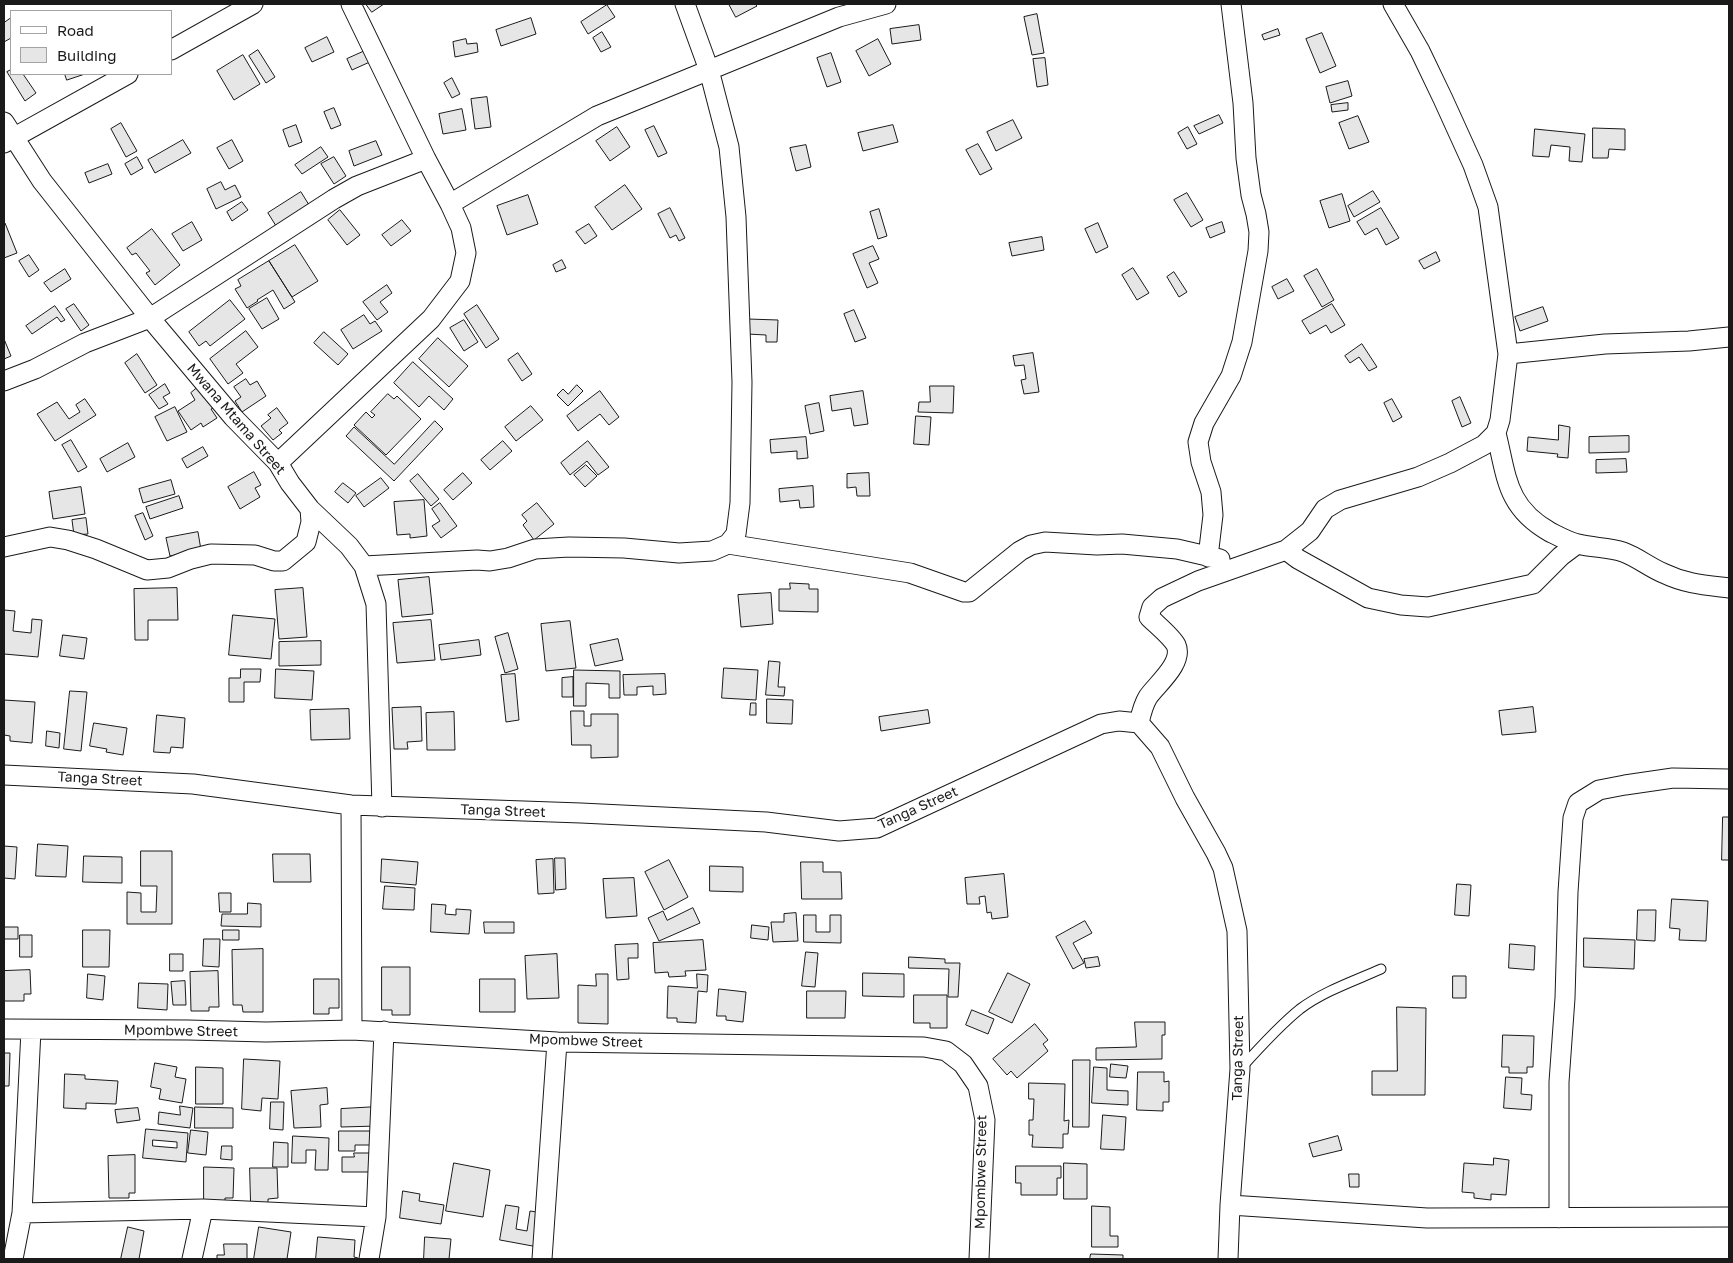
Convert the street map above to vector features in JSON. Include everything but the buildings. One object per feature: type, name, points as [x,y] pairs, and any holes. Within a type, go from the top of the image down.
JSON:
[{"type":"street","points":[[172,49],[253,4]]},
{"type":"street","points":[[278,463],[431,319],[460,281],[466,253],[461,228],[450,204],[426,159],[351,4]]},
{"type":"street","points":[[364,566],[478,560],[490,562],[534,549],[569,547],[624,548],[679,553],[712,551],[728,544],[736,534],[740,503],[742,382],[736,216],[729,148],[709,70],[685,4]]},
{"type":"street","points":[[450,204],[597,116],[839,17],[886,4]]},
{"type":"street","points":[[1208,557],[1214,515],[1211,492],[1201,462],[1198,442],[1204,423],[1231,376],[1242,342],[1258,251],[1259,232],[1247,166],[1243,103],[1231,4]]},
{"type":"street","points":[[1139,723],[1144,703],[1166,676],[1176,658],[1177,647],[1172,639],[1149,617],[1152,607],[1162,598],[1198,581],[1286,550],[1310,531],[1325,509],[1340,500],[1418,477],[1484,445],[1496,433],[1500,420],[1508,354],[1488,207],[1473,165],[1443,99],[1420,51],[1393,4]]},
{"type":"street","points":[[9,140],[126,75]]},
{"type":"street","name":"Mwana Mtama Street","points":[[4,122],[9,140],[150,318],[232,417],[278,463],[290,483],[310,509],[349,546],[364,566],[376,604],[382,807]]},
{"type":"street","points":[[4,381],[35,369],[85,343],[150,318],[357,186],[426,159]]},
{"type":"street","points":[[1508,354],[1605,344],[1689,341],[1729,336]]},
{"type":"street","points":[[1496,433],[1509,486],[1525,514],[1538,525],[1577,544],[1601,546],[1622,552],[1641,560],[1661,573],[1690,584],[1729,588]]},
{"type":"street","points":[[4,547],[50,537],[68,540],[96,549],[147,570],[168,568],[210,554],[255,555],[274,561],[283,560],[306,542],[311,522],[310,509]]},
{"type":"street","points":[[728,544],[910,573],[964,592],[969,592],[1020,551],[1045,542],[1122,544],[1177,549],[1245,565]]},
{"type":"street","points":[[1286,550],[1298,559],[1368,598],[1401,605],[1428,607],[1533,584],[1561,556],[1577,544]]},
{"type":"street","name":"Tanga Street","points":[[4,775],[194,784],[351,805],[766,822],[839,831],[877,828],[1101,724],[1119,721],[1139,723],[1160,748],[1223,868],[1237,931],[1240,1069],[1228,1259]]},
{"type":"street","points":[[1559,1218],[1559,1082],[1566,998],[1573,818],[1578,803],[1599,790],[1625,785],[1673,778],[1729,779]]},
{"type":"street","points":[[351,805],[352,1030]]},
{"type":"street","name":"Mpombwe Street","points":[[4,1029],[266,1032],[352,1030],[557,1042],[924,1047],[946,1051],[963,1064],[978,1086],[985,1120],[979,1259]]},
{"type":"street","points":[[13,1259],[22,1213],[31,1030]]},
{"type":"street","points":[[369,1259],[376,1218],[384,1032]]},
{"type":"street","points":[[542,1259],[557,1042]]},
{"type":"street","points":[[1230,1205],[1427,1218],[1729,1218]]},
{"type":"street","points":[[22,1213],[203,1208],[376,1218]]},
{"type":"street","points":[[192,1259],[203,1208]]},
{"type":"lane","points":[[1240,1069],[1301,1008],[1326,993],[1381,969]]}]
